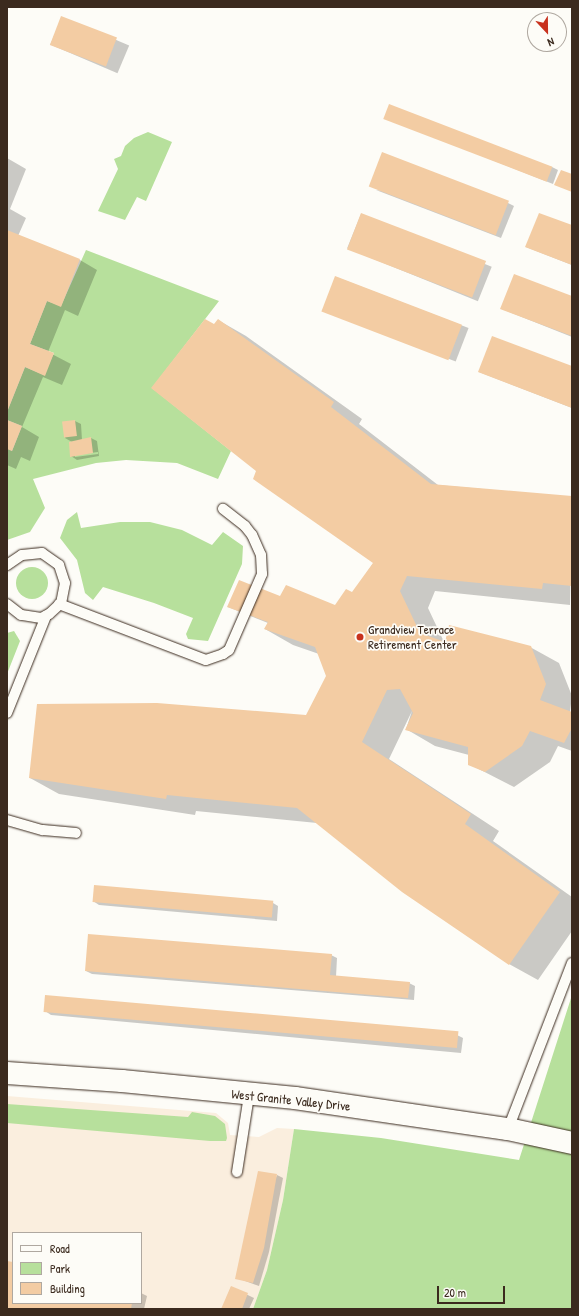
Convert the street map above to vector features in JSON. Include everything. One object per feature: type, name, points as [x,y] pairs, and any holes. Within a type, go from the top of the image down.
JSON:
[{"type":"street","name":"West Granite Valley Drive","points":[[7,1073],[122,1081],[249,1095],[295,1098],[508,1128],[572,1143]]},
{"type":"lane","points":[[59,604],[206,660],[223,654],[229,650],[262,574],[260,555],[252,535],[245,526],[223,509]]},
{"type":"lane","points":[[7,565],[16,558],[30,553],[42,553],[59,565],[64,578],[65,589],[59,604],[46,616],[7,713]]},
{"type":"lane","points":[[7,604],[25,616],[33,618],[46,616]]},
{"type":"lane","points":[[7,820],[43,830],[76,833]]},
{"type":"lane","points":[[508,1128],[572,963]]},
{"type":"lane","points":[[237,1172],[249,1095]]},
{"type":"shaded area","points":[[7,1096],[216,1113],[228,1123],[230,1135],[259,1137],[277,1128],[294,1129],[283,1200],[267,1270],[253,1309],[7,1309]]},
{"type":"green space","points":[[148,132],[172,142],[146,201],[137,197],[125,220],[98,211],[118,169],[114,159],[121,156],[125,146],[134,138]]},
{"type":"green space","points":[[86,250],[219,301],[152,388],[231,451],[218,479],[177,463],[126,460],[96,463],[33,479],[45,508],[30,532],[7,540],[7,448],[12,451],[22,426],[7,420],[7,412],[25,367],[44,375],[54,353],[30,344],[47,301],[61,306]]},
{"type":"green space","points":[[77,512],[81,528],[120,522],[150,522],[182,530],[212,545],[223,532],[243,546],[242,564],[208,641],[188,639],[186,634],[193,618],[154,603],[103,587],[93,600],[85,593],[77,560],[60,538],[67,520]]},
{"type":"green space","points":[[29,567],[35,567],[44,571],[48,583],[44,595],[35,599],[29,599],[20,595],[16,586],[16,580],[20,571]]},
{"type":"green space","points":[[14,631],[20,641],[7,674],[7,633]]},
{"type":"green space","points":[[572,995],[572,1309],[253,1309],[267,1270],[283,1200],[294,1129],[381,1138],[519,1160]]},
{"type":"green space","points":[[7,1104],[188,1117],[192,1112],[215,1116],[225,1124],[227,1138],[226,1141],[210,1141],[7,1123]]},
{"type":"building","points":[[61,16],[117,38],[106,66],[50,45]]},
{"type":"building","points":[[389,104],[552,167],[547,182],[383,119]]},
{"type":"building","points":[[382,152],[509,201],[496,235],[369,187]]},
{"type":"building","points":[[561,170],[572,174],[572,192],[554,185]]},
{"type":"building","points":[[361,213],[486,261],[472,297],[347,249]]},
{"type":"building","points":[[539,213],[572,225],[572,265],[525,247]]},
{"type":"building","points":[[7,230],[80,259],[61,307],[47,301],[30,344],[54,353],[45,376],[25,367],[7,412]]},
{"type":"building","points":[[514,274],[572,296],[572,336],[500,309]]},
{"type":"building","points":[[335,276],[462,325],[448,360],[321,311]]},
{"type":"building","name":"Grandview Terrace Retirement Center","points":[[205,319],[214,324],[218,319],[334,402],[331,407],[431,484],[572,496],[572,586],[543,583],[542,589],[407,576],[400,591],[420,633],[445,642],[449,625],[531,646],[546,684],[540,700],[572,712],[572,728],[564,743],[530,731],[522,746],[485,772],[468,765],[468,747],[405,730],[413,713],[400,689],[387,690],[362,742],[471,814],[465,824],[560,892],[509,965],[402,892],[297,808],[167,795],[166,799],[29,778],[37,704],[157,703],[306,715],[326,676],[315,647],[264,629],[268,622],[227,607],[239,580],[280,596],[286,585],[335,605],[346,589],[352,592],[373,563],[253,479],[256,471],[151,388]]},
{"type":"building","points":[[492,336],[572,366],[572,408],[478,372]]},
{"type":"building","points":[[7,420],[22,426],[12,451],[7,449]]},
{"type":"building","points":[[75,420],[77,436],[64,437],[62,422]]},
{"type":"building","points":[[91,437],[93,453],[70,457],[69,442]]},
{"type":"building","points":[[94,885],[273,901],[272,918],[93,902]]},
{"type":"building","points":[[88,934],[332,954],[330,975],[410,982],[408,998],[85,971]]},
{"type":"building","points":[[45,995],[458,1031],[457,1048],[44,1012]]},
{"type":"building","points":[[258,1171],[277,1174],[264,1248],[253,1283],[235,1279]]},
{"type":"building","points":[[7,1261],[12,1262],[12,1304],[132,1304],[131,1309],[7,1309]]},
{"type":"building","points":[[231,1286],[248,1293],[242,1309],[221,1309]]},
{"type":"place","name":"Grandview Terrace Retirement Center","points":[[360,637]]}]
